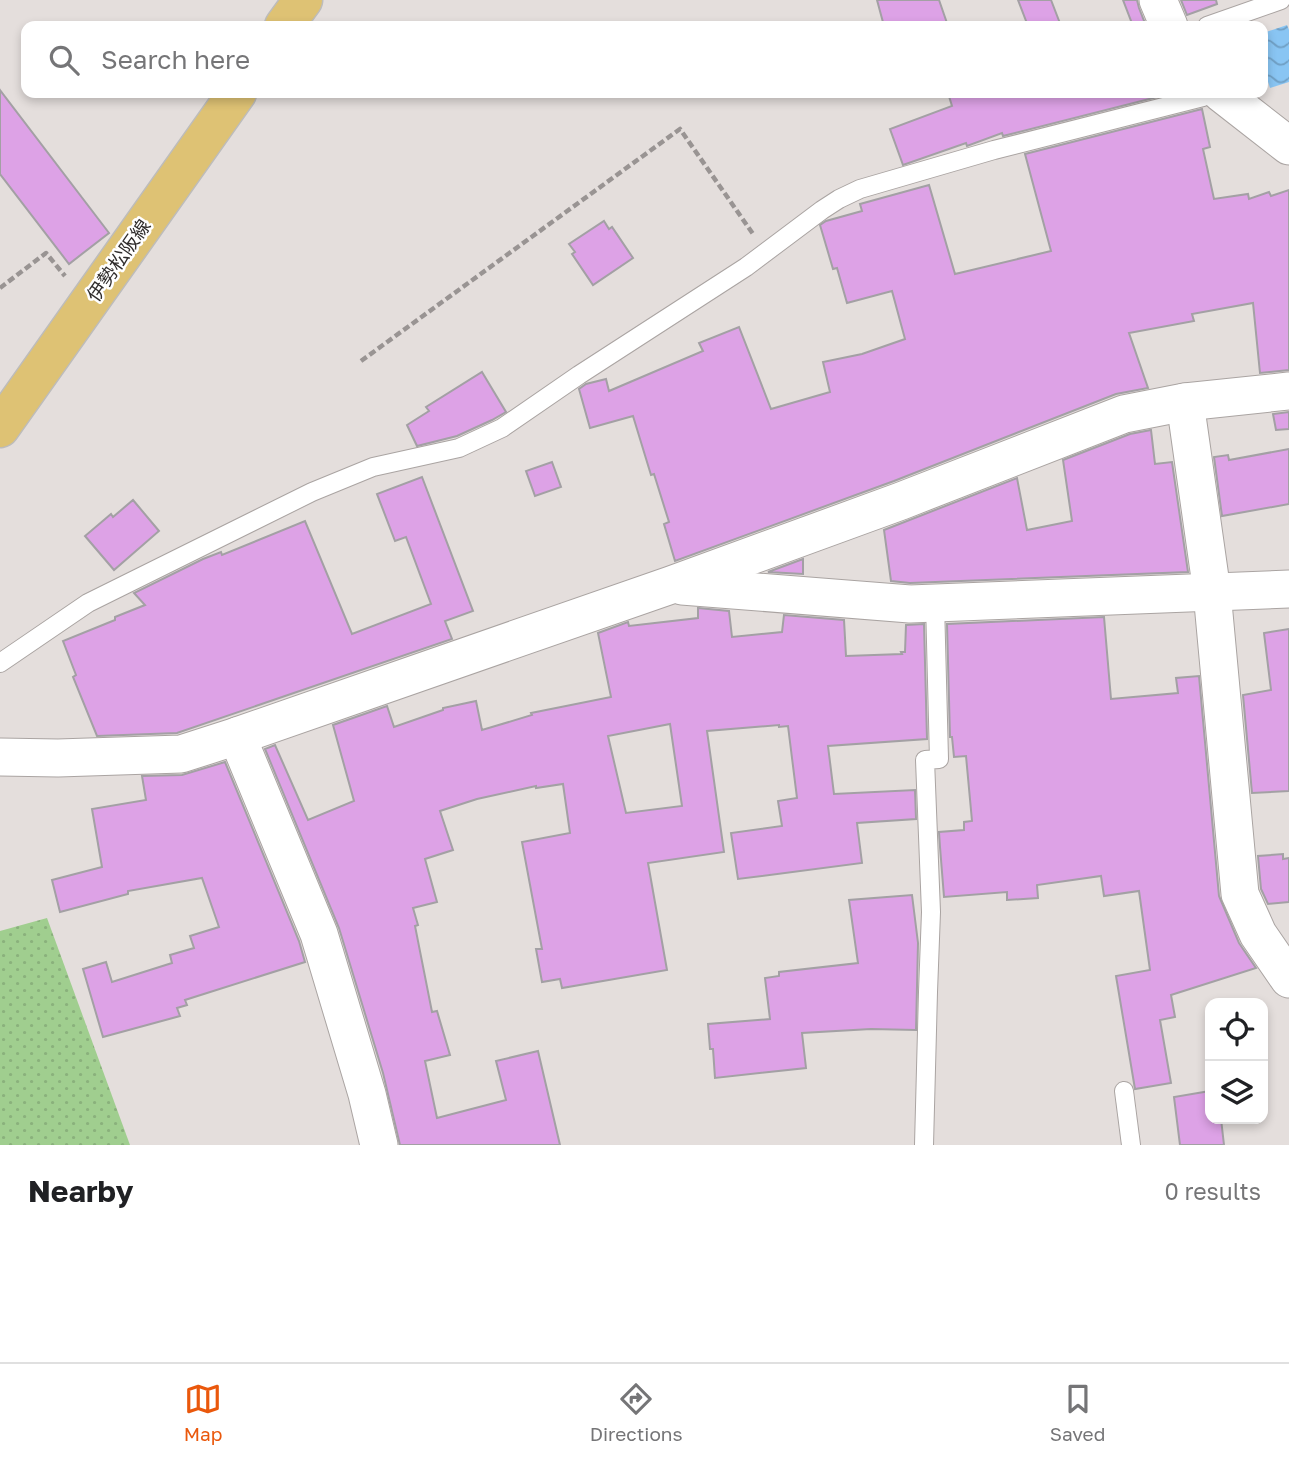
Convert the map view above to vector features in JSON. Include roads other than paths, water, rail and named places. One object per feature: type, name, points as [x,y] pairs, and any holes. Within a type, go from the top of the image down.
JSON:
[{"type":"main road","points":[[288,21],[303,0]]},
{"type":"main road","name":"伊勢松阪線","points":[[0,428],[233,98]]},
{"type":"street","points":[[1158,0],[1167,21]]},
{"type":"street","points":[[1227,98],[1289,146]]},
{"type":"street","points":[[0,757],[181,754],[671,585],[901,501],[1124,414],[1185,402],[1289,391]]},
{"type":"street","points":[[1185,402],[1213,592],[1240,894],[1258,934],[1289,979]]},
{"type":"street","points":[[671,585],[910,604],[1289,589]]},
{"type":"street","points":[[237,736],[319,934],[367,1094],[379,1145]]},
{"type":"lane","points":[[1221,21],[1280,0]]},
{"type":"lane","points":[[0,663],[88,603],[312,492],[373,467],[459,448],[502,428],[746,267],[839,199],[860,189],[994,150],[1199,98]]},
{"type":"lane","points":[[925,1145],[932,912],[925,760],[939,759],[935,603]]},
{"type":"lane","points":[[1124,1091],[1130,1145]]},
{"type":"water","points":[[1287,25],[1289,30],[1289,82],[1270,88],[1268,82],[1268,31]]}]
